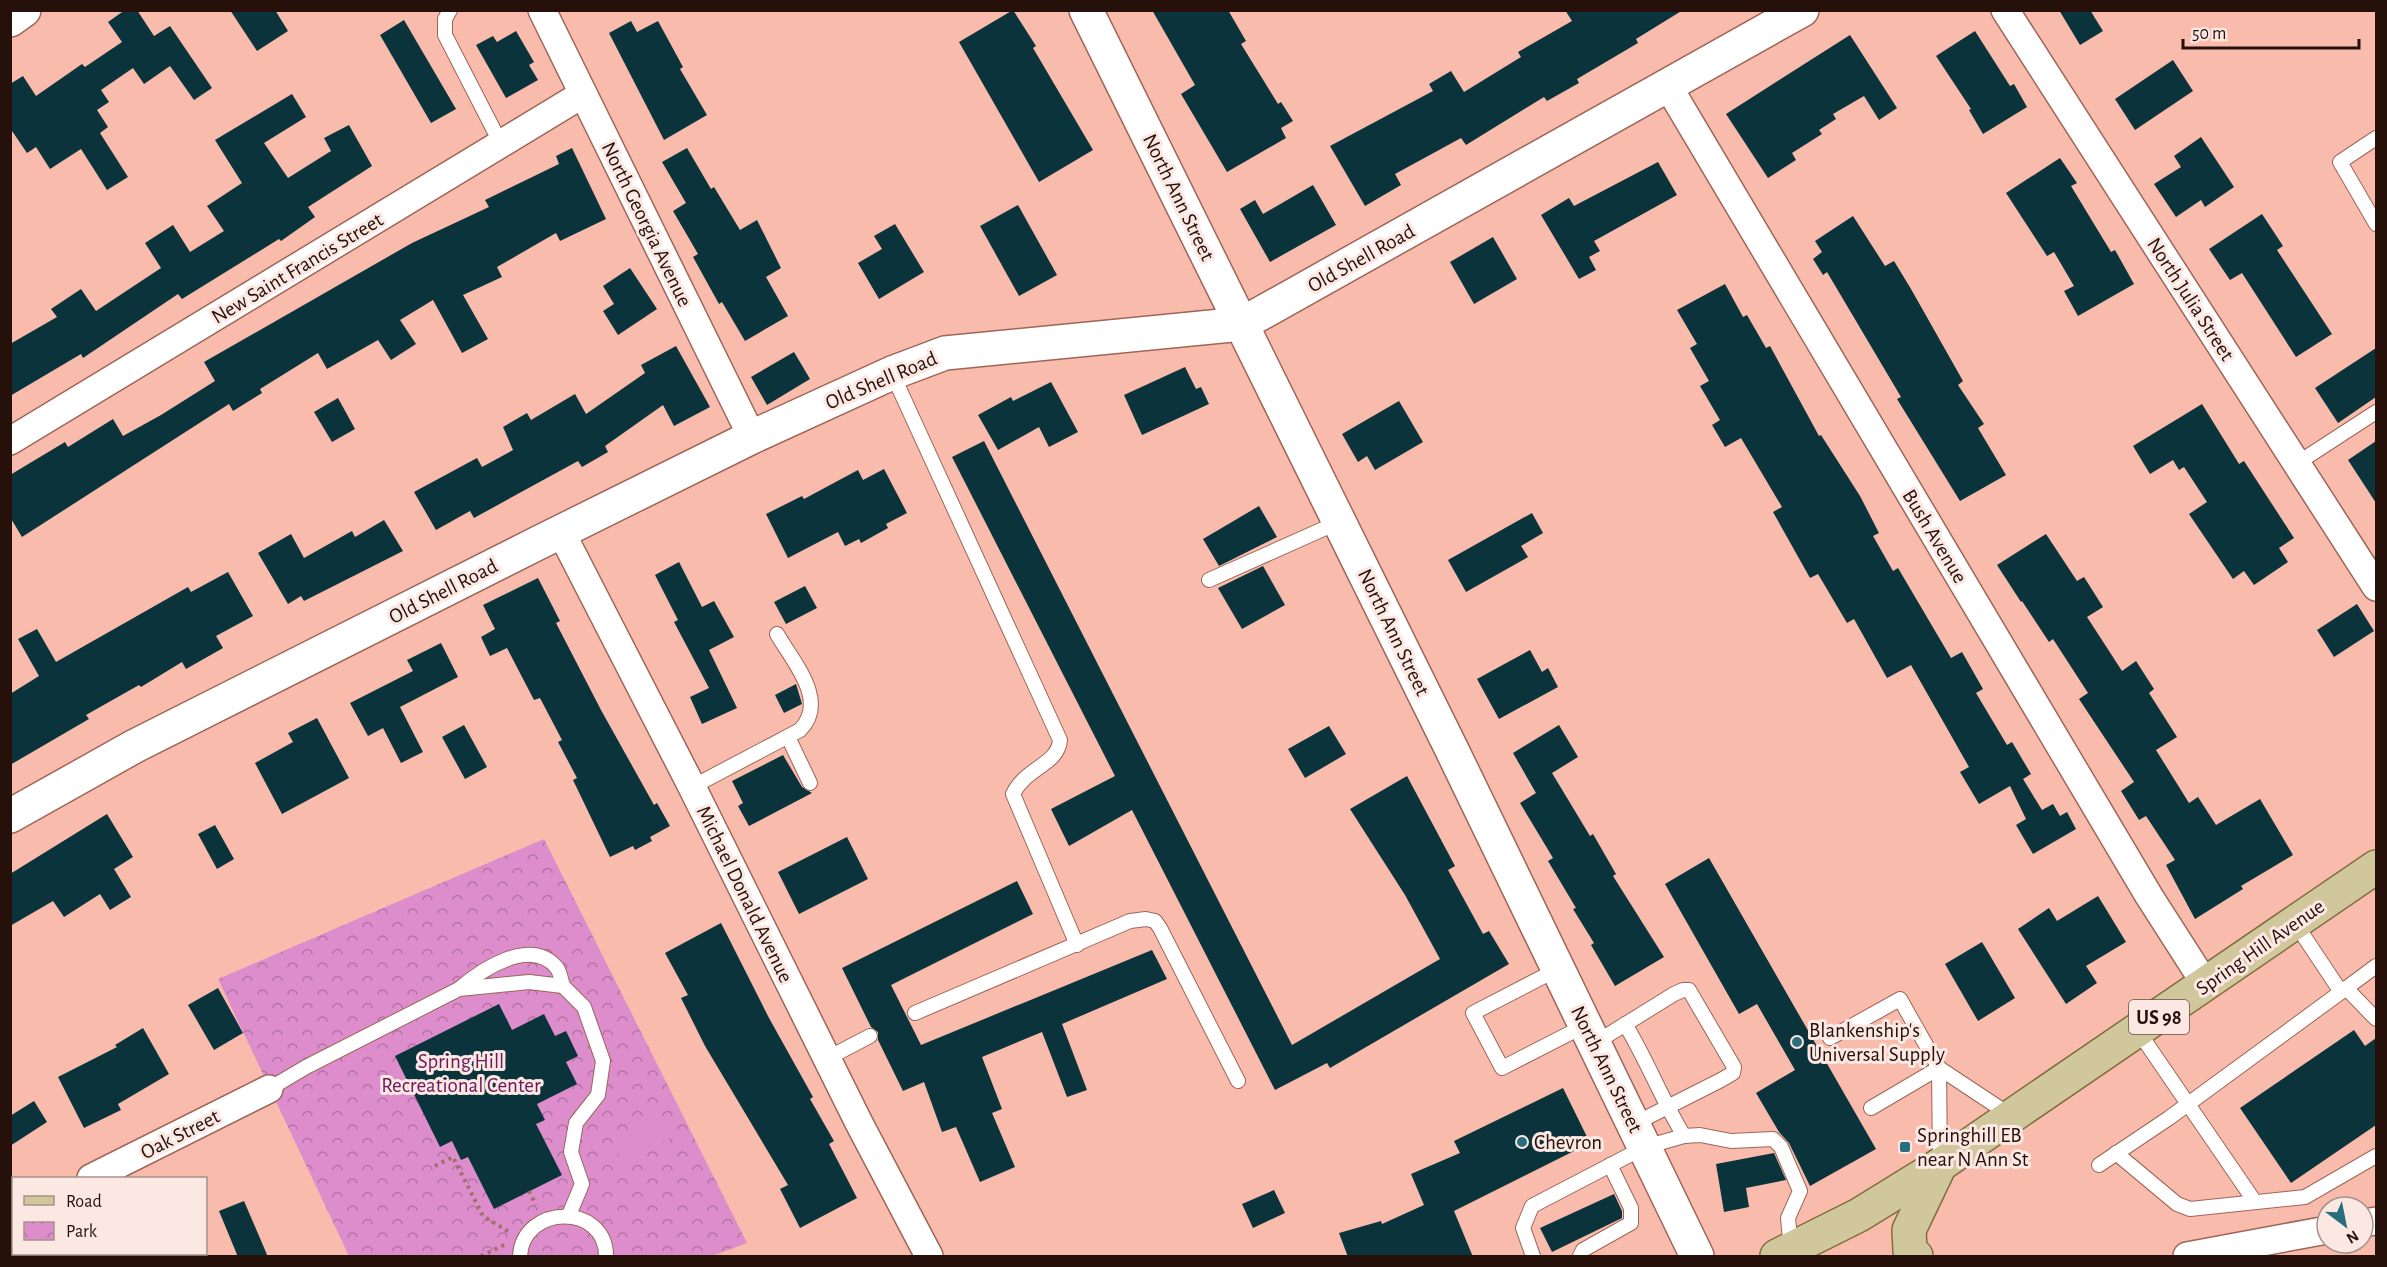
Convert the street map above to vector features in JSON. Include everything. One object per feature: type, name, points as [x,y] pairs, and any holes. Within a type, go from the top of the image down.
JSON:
[{"type":"main road","name":"Spring Hill Avenue","points":[[1784,1253],[1859,1215],[1940,1165],[2376,867]]},
{"type":"main road","points":[[1916,1257],[1911,1251],[1909,1230],[1940,1165]]},
{"type":"street","points":[[10,20],[24,10]]},
{"type":"street","name":"North Georgia Avenue","points":[[542,10],[752,437]]},
{"type":"street","name":"North Ann Street","points":[[1086,10],[1640,1136],[1697,1257]]},
{"type":"street","name":"Old Shell Road","points":[[10,816],[135,746],[561,532],[752,437],[892,373],[945,353],[1242,324],[1802,10]]},
{"type":"street","name":"North Julia Street","points":[[2005,10],[2376,587]]},
{"type":"street","name":"Bush Avenue","points":[[1668,86],[2149,896],[2206,985]]},
{"type":"street","name":"New Saint Francis Street","points":[[10,441],[583,94]]},
{"type":"street","name":"Michael Donald Avenue","points":[[561,532],[692,787],[826,1059],[929,1257]]},
{"type":"street","name":"Oak Street","points":[[95,1177],[269,1089]]},
{"type":"street","points":[[2187,1257],[2315,1232]]},
{"type":"lane","points":[[450,10],[445,19],[445,35],[501,144]]},
{"type":"lane","points":[[2376,138],[2340,162],[2376,224]]},
{"type":"lane","points":[[892,373],[1060,740],[1059,749],[1053,758],[1029,772],[1019,782],[1013,794],[1077,945]]},
{"type":"lane","points":[[2296,464],[2376,412]]},
{"type":"lane","points":[[1209,580],[1339,522]]},
{"type":"lane","points":[[692,787],[788,737],[808,722],[812,708],[812,694],[777,634]]},
{"type":"lane","points":[[788,737],[810,783]]},
{"type":"lane","points":[[915,1013],[1130,921],[1146,919],[1155,921],[1238,1081]]},
{"type":"lane","points":[[2295,923],[2343,990],[2376,1019]]},
{"type":"lane","points":[[269,1089],[306,1067],[459,989],[493,964],[521,956],[543,957],[558,968],[563,986],[584,1007],[603,1061],[598,1095],[576,1123],[571,1152],[582,1184],[569,1215]]},
{"type":"lane","points":[[2099,1165],[2187,1105],[2376,966]]},
{"type":"lane","points":[[1533,1257],[1523,1228],[1532,1206],[1610,1165],[1667,1108],[1721,1080],[1732,1073],[1734,1067],[1689,990],[1683,990],[1625,1024],[1590,1034],[1502,1068],[1473,1013],[1558,969]]},
{"type":"lane","points":[[459,989],[529,981],[563,986]]},
{"type":"lane","points":[[1830,1038],[1900,999],[1939,1068],[2012,1116]]},
{"type":"lane","points":[[1625,1024],[1648,1064],[1667,1108],[1684,1136]]},
{"type":"lane","points":[[2138,1031],[2255,1202]]},
{"type":"lane","points":[[826,1059],[870,1036]]},
{"type":"lane","points":[[1871,1108],[1939,1068]]},
{"type":"lane","points":[[1939,1068],[1940,1165]]},
{"type":"lane","points":[[1640,1136],[1700,1135],[1731,1141],[1773,1139],[1781,1147],[1800,1191],[1788,1218],[1784,1253]]},
{"type":"lane","points":[[2116,1154],[2177,1204],[2190,1209],[2305,1197],[2376,1156]]},
{"type":"lane","points":[[1580,1257],[1583,1250],[1631,1223],[1631,1208],[1610,1165]]},
{"type":"lane","points":[[520,1257],[524,1240],[531,1228],[555,1216],[569,1215],[582,1219],[593,1227],[602,1238],[606,1257]]},
{"type":"path","points":[[435,1166],[459,1155]]},
{"type":"path","points":[[453,1157],[483,1216],[511,1233],[511,1242],[481,1256]]},
{"type":"path","points":[[529,1191],[538,1209]]},
{"type":"green space","name":"Spring Hill Recreational Center","points":[[544,839],[747,1243],[712,1256],[349,1256],[218,979]]},
{"type":"green space","points":[[663,1118],[673,1137],[623,1163],[613,1144]]},
{"type":"building","points":[[125,10],[137,10],[154,36],[170,26],[212,88],[194,100],[170,66],[144,84],[133,68],[101,90],[109,102],[97,110],[108,127],[100,133],[128,177],[107,190],[81,149],[50,169],[36,147],[27,153],[10,128],[10,84],[23,76],[36,96],[82,64],[85,67],[122,42],[108,22]]},
{"type":"building","points":[[230,10],[275,10],[288,31],[257,51]]},
{"type":"building","points":[[1013,10],[1036,46],[1033,48],[1093,150],[1039,182],[959,42]]},
{"type":"building","points":[[1152,10],[1228,10],[1246,41],[1241,44],[1278,104],[1281,102],[1293,121],[1281,128],[1286,138],[1227,172],[1181,94],[1195,85]]},
{"type":"building","points":[[1565,10],[1683,10],[1636,39],[1638,43],[1577,79],[1579,83],[1547,101],[1544,97],[1466,145],[1461,138],[1395,174],[1401,185],[1365,206],[1330,146],[1433,91],[1429,84],[1451,71],[1464,92],[1521,57],[1518,52],[1572,21]]},
{"type":"building","points":[[2059,10],[2090,10],[2103,31],[2080,45]]},
{"type":"building","points":[[404,20],[456,109],[431,123],[380,35]]},
{"type":"building","points":[[631,21],[637,32],[658,21],[683,67],[680,69],[707,115],[664,140],[609,33]]},
{"type":"building","points":[[516,31],[534,62],[529,65],[538,80],[506,98],[476,45],[493,36],[497,42]]},
{"type":"building","points":[[1975,31],[2010,86],[2014,84],[2027,107],[1983,134],[1969,110],[1971,109],[1936,56]]},
{"type":"building","points":[[1850,35],[1897,108],[1879,120],[1864,96],[1833,114],[1836,119],[1819,130],[1822,134],[1792,153],[1796,160],[1768,178],[1726,114]]},
{"type":"building","points":[[2173,60],[2193,91],[2135,130],[2115,99]]},
{"type":"building","points":[[292,94],[306,117],[264,143],[288,178],[331,151],[324,138],[349,125],[372,166],[308,207],[315,217],[281,241],[279,239],[182,299],[178,294],[83,358],[81,354],[10,396],[10,344],[57,317],[51,309],[81,289],[96,311],[161,268],[145,243],[173,225],[190,252],[224,231],[207,206],[242,183],[215,140]]},
{"type":"building","points":[[2201,137],[2234,187],[2205,207],[2201,200],[2176,217],[2154,184],[2181,167],[2174,156]]},
{"type":"building","points":[[572,148],[606,219],[560,241],[556,233],[497,267],[502,277],[463,295],[488,339],[462,353],[433,300],[400,320],[416,344],[391,360],[378,340],[327,369],[318,353],[260,389],[262,393],[233,411],[229,404],[22,537],[10,517],[10,475],[65,442],[68,447],[113,419],[123,436],[161,415],[215,381],[204,362],[412,243],[489,207],[485,200],[559,164],[556,156]]},
{"type":"building","points":[[687,148],[711,189],[714,187],[740,230],[757,220],[781,268],[766,277],[788,316],[745,341],[722,302],[719,304],[693,257],[698,254],[673,211],[686,203],[662,162]]},
{"type":"building","points":[[2060,158],[2077,183],[2071,186],[2111,252],[2115,250],[2134,284],[2078,316],[2064,291],[2074,286],[2054,252],[2047,256],[2006,193]]},
{"type":"building","points":[[1658,162],[1677,195],[1594,241],[1600,251],[1589,257],[1596,270],[1579,279],[1541,215],[1569,198],[1574,206]]},
{"type":"building","points":[[1313,185],[1336,225],[1270,262],[1240,209],[1255,200],[1263,214]]},
{"type":"building","points":[[1018,205],[1057,275],[1019,296],[980,226]]},
{"type":"building","points":[[2262,214],[2283,246],[2277,250],[2332,334],[2296,357],[2242,273],[2230,280],[2209,249]]},
{"type":"building","points":[[1853,216],[1885,266],[1894,261],[1911,289],[1963,381],[1958,385],[1984,424],[1978,428],[2006,475],[1960,501],[1897,399],[1901,397],[1827,272],[1823,275],[1813,259],[1822,252],[1815,241]]},
{"type":"building","points":[[895,224],[924,272],[879,299],[858,263],[882,249],[874,236]]},
{"type":"building","points":[[1493,237],[1517,279],[1474,304],[1450,262]]},
{"type":"building","points":[[630,268],[657,309],[618,335],[603,311],[614,304],[603,286]]},
{"type":"building","points":[[1725,284],[1743,317],[1747,315],[1766,348],[1770,346],[1819,436],[1821,435],[1860,496],[1879,533],[1873,536],[1893,571],[1898,568],[1951,658],[1962,652],[1983,689],[1976,693],[2007,745],[2012,742],[2031,774],[2023,779],[2042,810],[2053,804],[2060,816],[2067,812],[2076,829],[2033,854],[2016,825],[2026,819],[2010,786],[1979,804],[1960,772],[1969,767],[1911,665],[1887,678],[1854,619],[1847,623],[1818,574],[1810,578],[1773,512],[1782,507],[1741,438],[1725,447],[1712,425],[1720,420],[1700,386],[1709,381],[1690,348],[1697,344],[1677,310]]},
{"type":"building","points":[[676,346],[710,407],[674,426],[663,405],[605,446],[608,452],[582,467],[578,461],[474,518],[470,511],[436,530],[414,492],[477,458],[482,467],[513,450],[503,427],[527,413],[531,420],[575,394],[586,414],[645,373],[641,365]]},
{"type":"building","points":[[2376,348],[2376,397],[2338,423],[2315,388]]},
{"type":"building","points":[[794,352],[810,379],[767,405],[751,377]]},
{"type":"building","points":[[1185,367],[1196,389],[1201,387],[1209,404],[1142,435],[1124,395]]},
{"type":"building","points":[[1051,382],[1078,432],[1049,447],[1039,427],[998,450],[978,415],[1011,397],[1013,401]]},
{"type":"building","points":[[338,398],[355,429],[332,442],[314,412]]},
{"type":"building","points":[[1399,401],[1423,442],[1375,470],[1367,456],[1358,462],[1342,434]]},
{"type":"building","points":[[2202,404],[2239,464],[2244,461],[2294,538],[2279,548],[2288,562],[2254,585],[2244,571],[2233,579],[2189,514],[2207,502],[2184,467],[2179,470],[2173,460],[2150,474],[2133,446]]},
{"type":"building","points":[[984,441],[1292,1045],[1440,959],[1405,895],[1350,809],[1407,776],[1455,866],[1448,870],[1483,934],[1489,931],[1509,964],[1330,1068],[1327,1063],[1275,1090],[1132,810],[1069,846],[1051,809],[1115,776],[952,457]]},
{"type":"building","points":[[2376,441],[2376,503],[2348,460]]},
{"type":"building","points":[[884,469],[907,513],[886,524],[888,528],[861,543],[859,539],[845,546],[838,532],[788,558],[766,514],[802,496],[804,499],[858,470],[863,480]]},
{"type":"building","points":[[1259,506],[1277,537],[1219,566],[1203,539]]},
{"type":"building","points":[[1532,513],[1543,533],[1521,546],[1528,557],[1466,592],[1448,560]]},
{"type":"building","points":[[384,520],[403,551],[304,601],[301,596],[288,604],[258,553],[291,534],[304,558],[352,531],[355,537]]},
{"type":"building","points":[[2046,534],[2077,581],[2084,577],[2103,607],[2087,617],[2122,671],[2136,661],[2154,689],[2149,693],[2177,737],[2156,750],[2189,803],[2198,797],[2216,825],[2260,799],[2293,855],[2241,886],[2243,889],[2195,919],[2166,865],[2175,860],[2146,816],[2139,820],[2121,791],[2134,782],[2079,699],[2088,693],[2053,639],[2049,642],[1997,565]]},
{"type":"building","points":[[679,562],[702,607],[714,601],[734,637],[709,650],[737,708],[702,724],[690,697],[709,688],[674,622],[678,620],[655,575]]},
{"type":"building","points":[[1263,566],[1285,605],[1242,629],[1218,588]]},
{"type":"building","points":[[228,572],[253,616],[216,636],[223,648],[186,669],[182,662],[141,687],[139,685],[86,715],[89,719],[10,765],[10,694],[39,676],[18,639],[37,629],[56,662],[188,587],[191,592]]},
{"type":"building","points":[[538,578],[560,621],[556,623],[601,710],[654,805],[657,803],[670,826],[650,837],[652,841],[635,850],[633,846],[610,857],[573,780],[577,778],[558,742],[562,740],[540,698],[534,700],[507,648],[490,656],[481,637],[495,629],[483,605]]},
{"type":"building","points":[[805,586],[817,608],[786,624],[774,602]]},
{"type":"building","points":[[2357,604],[2374,631],[2334,657],[2317,630]]},
{"type":"building","points":[[441,643],[458,677],[400,707],[423,752],[401,763],[383,728],[368,736],[350,703],[413,671],[407,660]]},
{"type":"building","points":[[1530,650],[1542,672],[1548,668],[1558,687],[1499,719],[1477,679]]},
{"type":"building","points":[[796,684],[802,704],[784,713],[775,695]]},
{"type":"building","points":[[317,718],[349,778],[282,814],[255,763],[293,742],[288,733]]},
{"type":"building","points":[[464,725],[487,767],[465,779],[442,737]]},
{"type":"building","points":[[1559,725],[1578,757],[1552,773],[1590,836],[1593,834],[1616,874],[1613,876],[1664,957],[1615,986],[1591,945],[1594,943],[1573,909],[1576,908],[1548,861],[1553,858],[1520,803],[1536,793],[1513,753]]},
{"type":"building","points":[[1329,726],[1346,754],[1305,778],[1288,749]]},
{"type":"building","points":[[783,755],[802,787],[812,793],[749,826],[738,806],[743,803],[732,781]]},
{"type":"building","points":[[107,814],[133,857],[114,869],[131,897],[110,910],[100,894],[64,917],[53,901],[10,926],[10,874]]},
{"type":"building","points":[[215,825],[234,859],[217,869],[198,834]]},
{"type":"building","points":[[847,837],[868,879],[799,914],[778,872]]},
{"type":"building","name":"Blankenship's Universal Supply","points":[[1709,858],[1876,1149],[1810,1186],[1789,1143],[1779,1132],[1756,1093],[1795,1070],[1757,1004],[1739,1014],[1665,884]]},
{"type":"building","points":[[1017,881],[1033,914],[891,985],[921,1045],[1152,950],[1167,979],[1062,1024],[1087,1090],[1067,1097],[1042,1032],[982,1057],[1002,1109],[992,1113],[1015,1167],[980,1182],[956,1127],[942,1132],[924,1082],[903,1091],[878,1040],[878,1032],[871,1027],[842,968]]},
{"type":"building","points":[[2098,896],[2126,942],[2086,966],[2097,983],[2066,1004],[2018,929],[2049,908],[2057,921]]},
{"type":"building","points":[[721,923],[769,1018],[813,1097],[810,1099],[834,1141],[829,1144],[857,1198],[800,1228],[780,1189],[788,1185],[705,1046],[681,998],[688,995],[665,953]]},
{"type":"building","points":[[1982,942],[2015,998],[1978,1021],[1945,964]]},
{"type":"building","points":[[218,988],[243,1033],[214,1050],[188,1005]]},
{"type":"building","points":[[499,1004],[512,1030],[544,1014],[555,1036],[566,1031],[578,1056],[566,1062],[577,1084],[537,1104],[545,1120],[536,1124],[562,1175],[494,1209],[468,1157],[461,1160],[452,1141],[440,1147],[395,1056]]},
{"type":"building","points":[[143,1028],[169,1074],[118,1104],[121,1110],[84,1128],[58,1077],[117,1047],[115,1045]]},
{"type":"building","points":[[2354,1030],[2365,1046],[2376,1038],[2376,1125],[2291,1183],[2240,1108]]},
{"type":"building","points":[[1563,1088],[1590,1143],[1454,1211],[1473,1257],[1348,1257],[1339,1233],[1381,1221],[1382,1224],[1424,1205],[1411,1174],[1460,1153],[1454,1141]]},
{"type":"building","points":[[34,1101],[47,1122],[10,1146],[10,1116]]},
{"type":"building","points":[[1774,1153],[1786,1180],[1746,1188],[1749,1207],[1724,1212],[1716,1164]]},
{"type":"building","points":[[1274,1190],[1285,1213],[1253,1228],[1242,1204]]},
{"type":"building","points":[[1614,1194],[1622,1211],[1622,1218],[1552,1252],[1540,1228]]},
{"type":"building","points":[[244,1201],[268,1257],[238,1257],[219,1211]]},
{"type":"place","name":"Blankenship's Universal Supply","points":[[1797,1042]]},
{"type":"place","name":"Chevron","points":[[1522,1142]]},
{"type":"place","name":"Springhill EB near N Ann St","points":[[1905,1147]]}]
